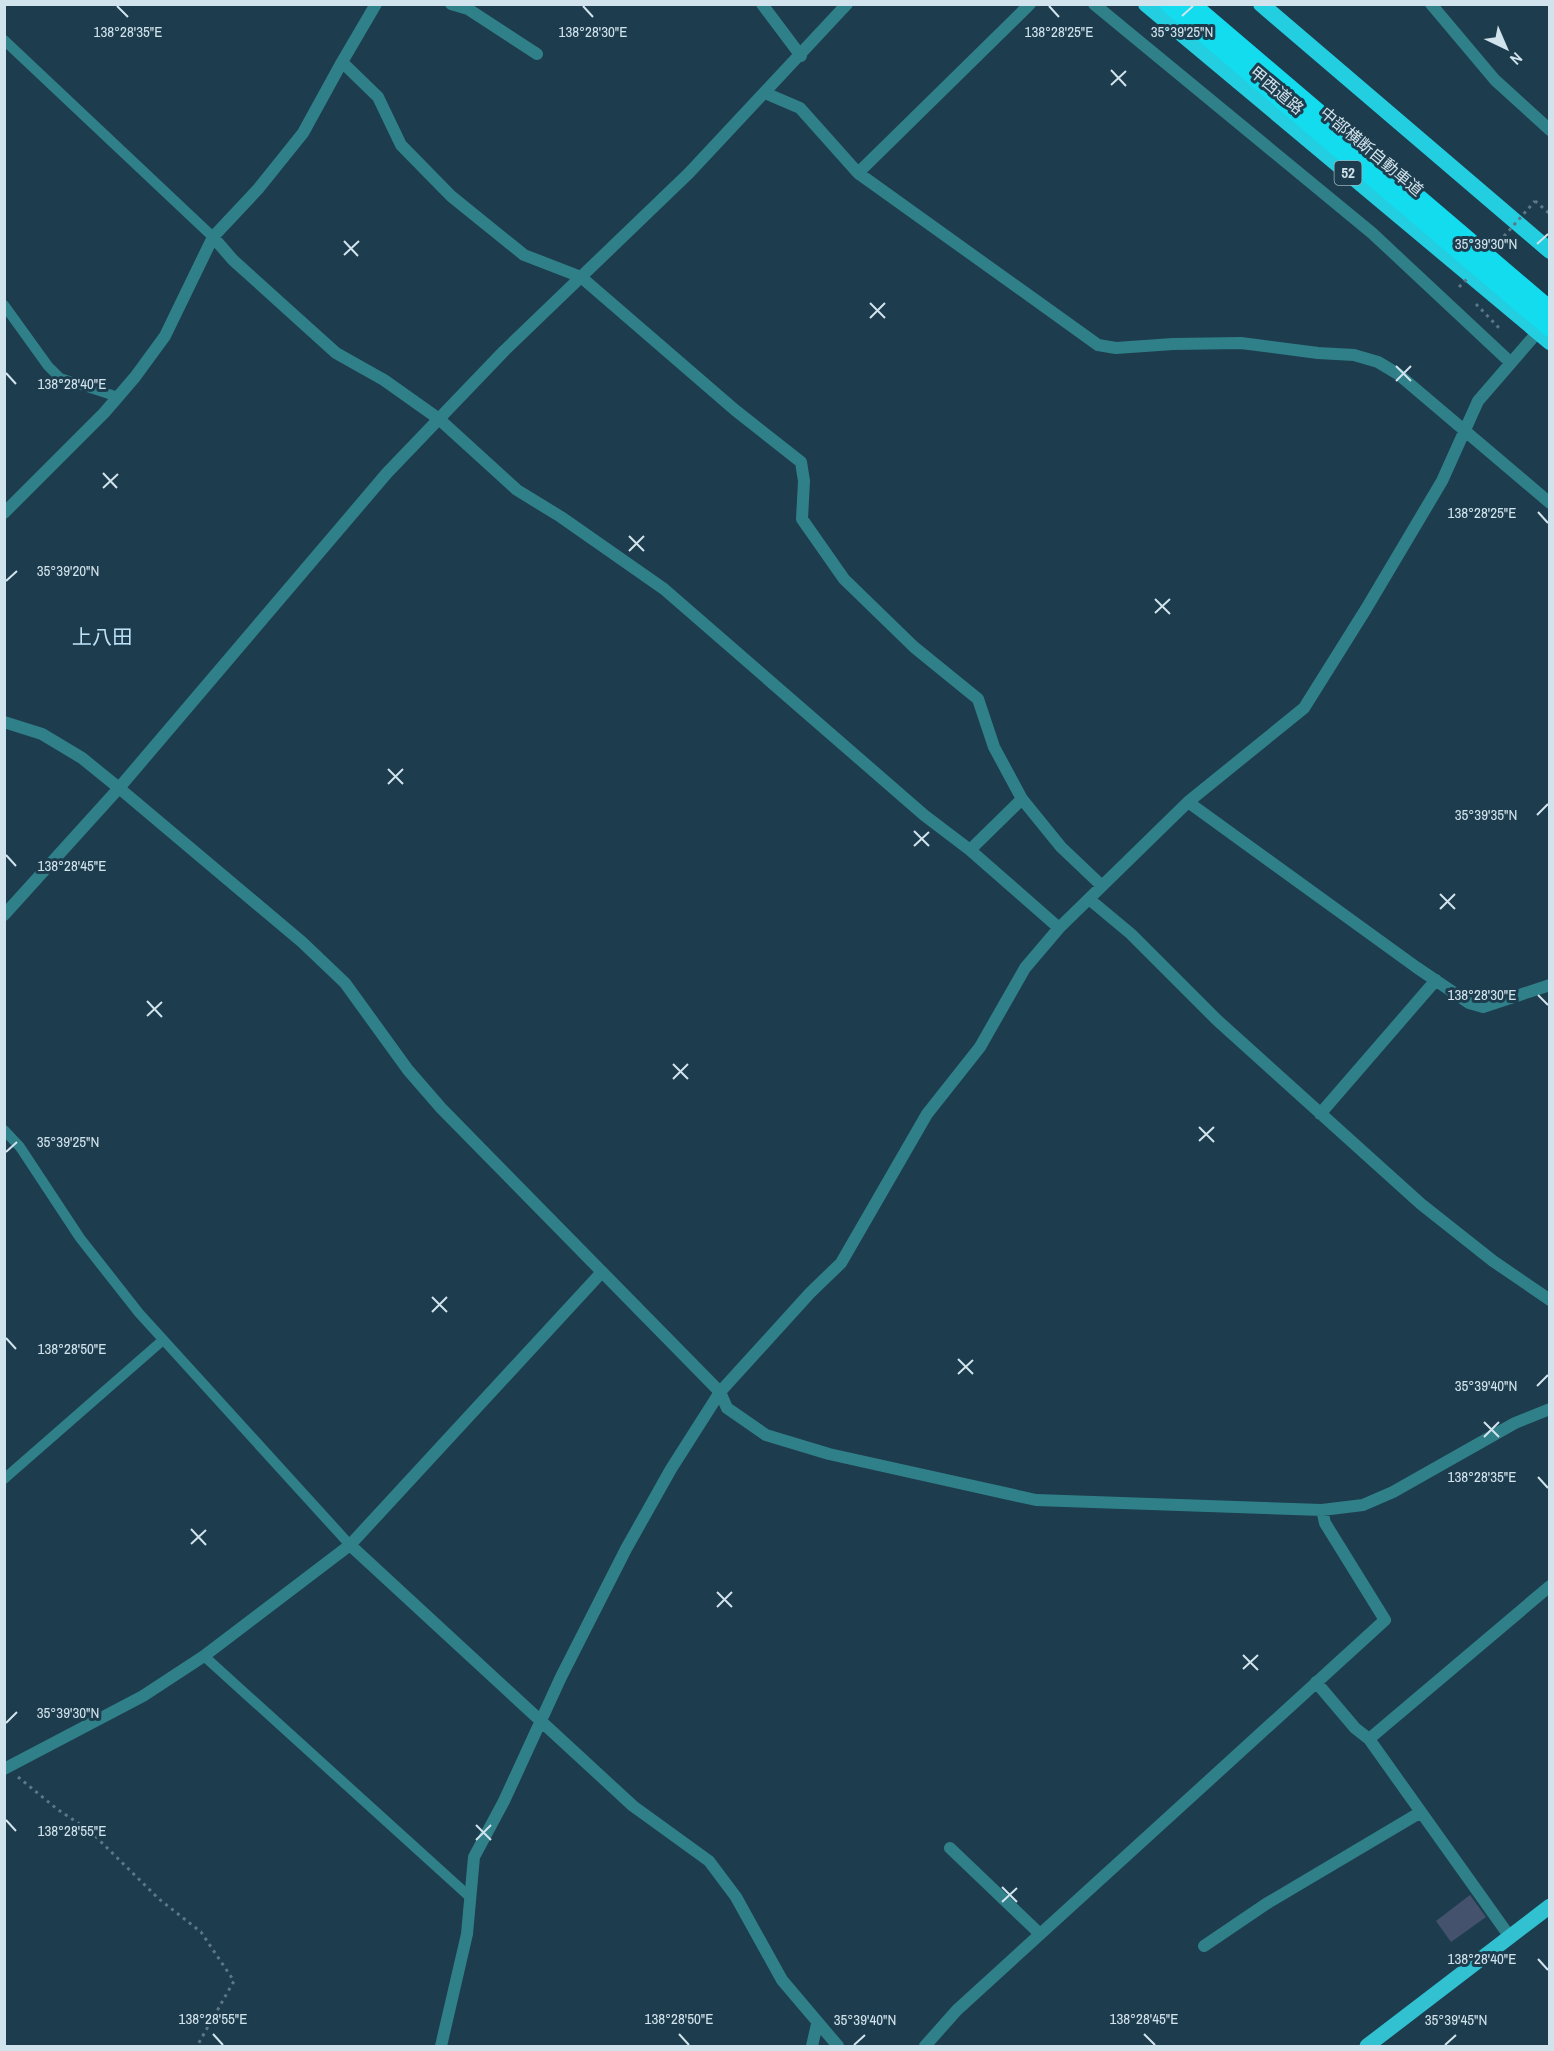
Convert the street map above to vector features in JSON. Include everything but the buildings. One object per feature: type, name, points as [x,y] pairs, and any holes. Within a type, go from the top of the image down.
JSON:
[{"type":"highway","name":"甲西道路","points":[[1146,4],[1546,334]]},
{"type":"highway","name":"中部横断自動車道","points":[[1169,4],[1546,334]]},
{"type":"highway","name":"中部横断自動車道","points":[[1191,4],[1550,310]]},
{"type":"highway","points":[[1261,4],[1550,251]]},
{"type":"main road","points":[[1367,2046],[1550,1906]]},
{"type":"street","points":[[4,513],[118,397],[165,336],[213,237],[258,189],[303,133],[376,4]]},
{"type":"street","points":[[451,4],[468,9],[537,54]]},
{"type":"street","points":[[762,4],[801,56]]},
{"type":"street","points":[[4,915],[119,788],[387,473],[504,351],[689,173],[801,56],[847,4]]},
{"type":"street","points":[[858,173],[1030,4]]},
{"type":"street","points":[[1094,4],[1372,233],[1510,362]]},
{"type":"street","points":[[1431,4],[1495,80],[1550,130]]},
{"type":"street","points":[[342,62],[378,97],[401,145],[451,196],[524,255],[581,277],[735,410],[801,462],[804,481],[802,519],[844,579],[914,647],[978,699],[994,747],[1022,799],[1061,848],[1101,885]]},
{"type":"street","points":[[765,93],[800,108],[858,173],[1098,345],[1116,348],[1241,343],[1318,353],[1354,355],[1377,362],[1398,374],[1550,503]]},
{"type":"street","points":[[213,237],[233,260],[336,353],[384,380],[439,419],[518,490],[664,589],[924,815],[970,850],[1059,928]]},
{"type":"street","points":[[441,2046],[467,1934],[474,1857],[504,1801],[626,1549],[671,1469],[720,1392],[810,1293],[841,1263],[927,1114],[980,1047],[1025,968],[1059,928],[1188,802],[1304,708],[1442,481],[1478,401],[1510,362],[1546,334],[1550,317]]},
{"type":"street","points":[[4,722],[42,734],[82,758],[302,942],[345,983],[408,1070],[441,1108],[720,1392],[727,1408],[766,1435],[829,1454],[1036,1500],[1322,1510],[1363,1505],[1393,1492],[1515,1423],[1550,1409]]},
{"type":"street","points":[[970,850],[1022,799]]},
{"type":"street","points":[[1188,802],[1469,1003],[1483,1007],[1550,985]]},
{"type":"street","points":[[1089,899],[1131,934],[1217,1020],[1420,1204],[1493,1261],[1550,1300]]},
{"type":"street","points":[[1320,1114],[1436,980]]},
{"type":"street","points":[[6,1769],[143,1696],[204,1656],[350,1545],[602,1272]]},
{"type":"street","points":[[925,2046],[957,2010],[1385,1620],[1325,1523],[1322,1510]]},
{"type":"street","points":[[350,1545],[540,1723],[633,1806],[710,1862],[735,1897],[782,1980],[838,2046]]},
{"type":"street","points":[[1369,1739],[1550,1586]]},
{"type":"street","points":[[1316,1682],[1355,1728],[1369,1739],[1510,1937]]},
{"type":"street","points":[[1204,1946],[1266,1904],[1421,1812]]},
{"type":"street","points":[[950,1848],[1040,1934]]},
{"type":"street","points":[[812,2046],[817,2024]]},
{"type":"lane","points":[[4,40],[213,237]]},
{"type":"lane","points":[[4,305],[48,366],[60,378],[118,397]]},
{"type":"lane","points":[[4,1130],[20,1148],[80,1238],[139,1313],[350,1545]]},
{"type":"lane","points":[[4,1479],[163,1340]]},
{"type":"lane","points":[[204,1656],[471,1898]]},
{"type":"path","points":[[1535,201],[1550,214]]},
{"type":"path","points":[[1475,304],[1500,329]]},
{"type":"path","points":[[6,1769],[57,1809],[90,1831],[159,1899],[201,1932],[208,1942],[234,1980],[197,2046]]},
{"type":"district","name":"上八田","points":[[102,637]]}]
